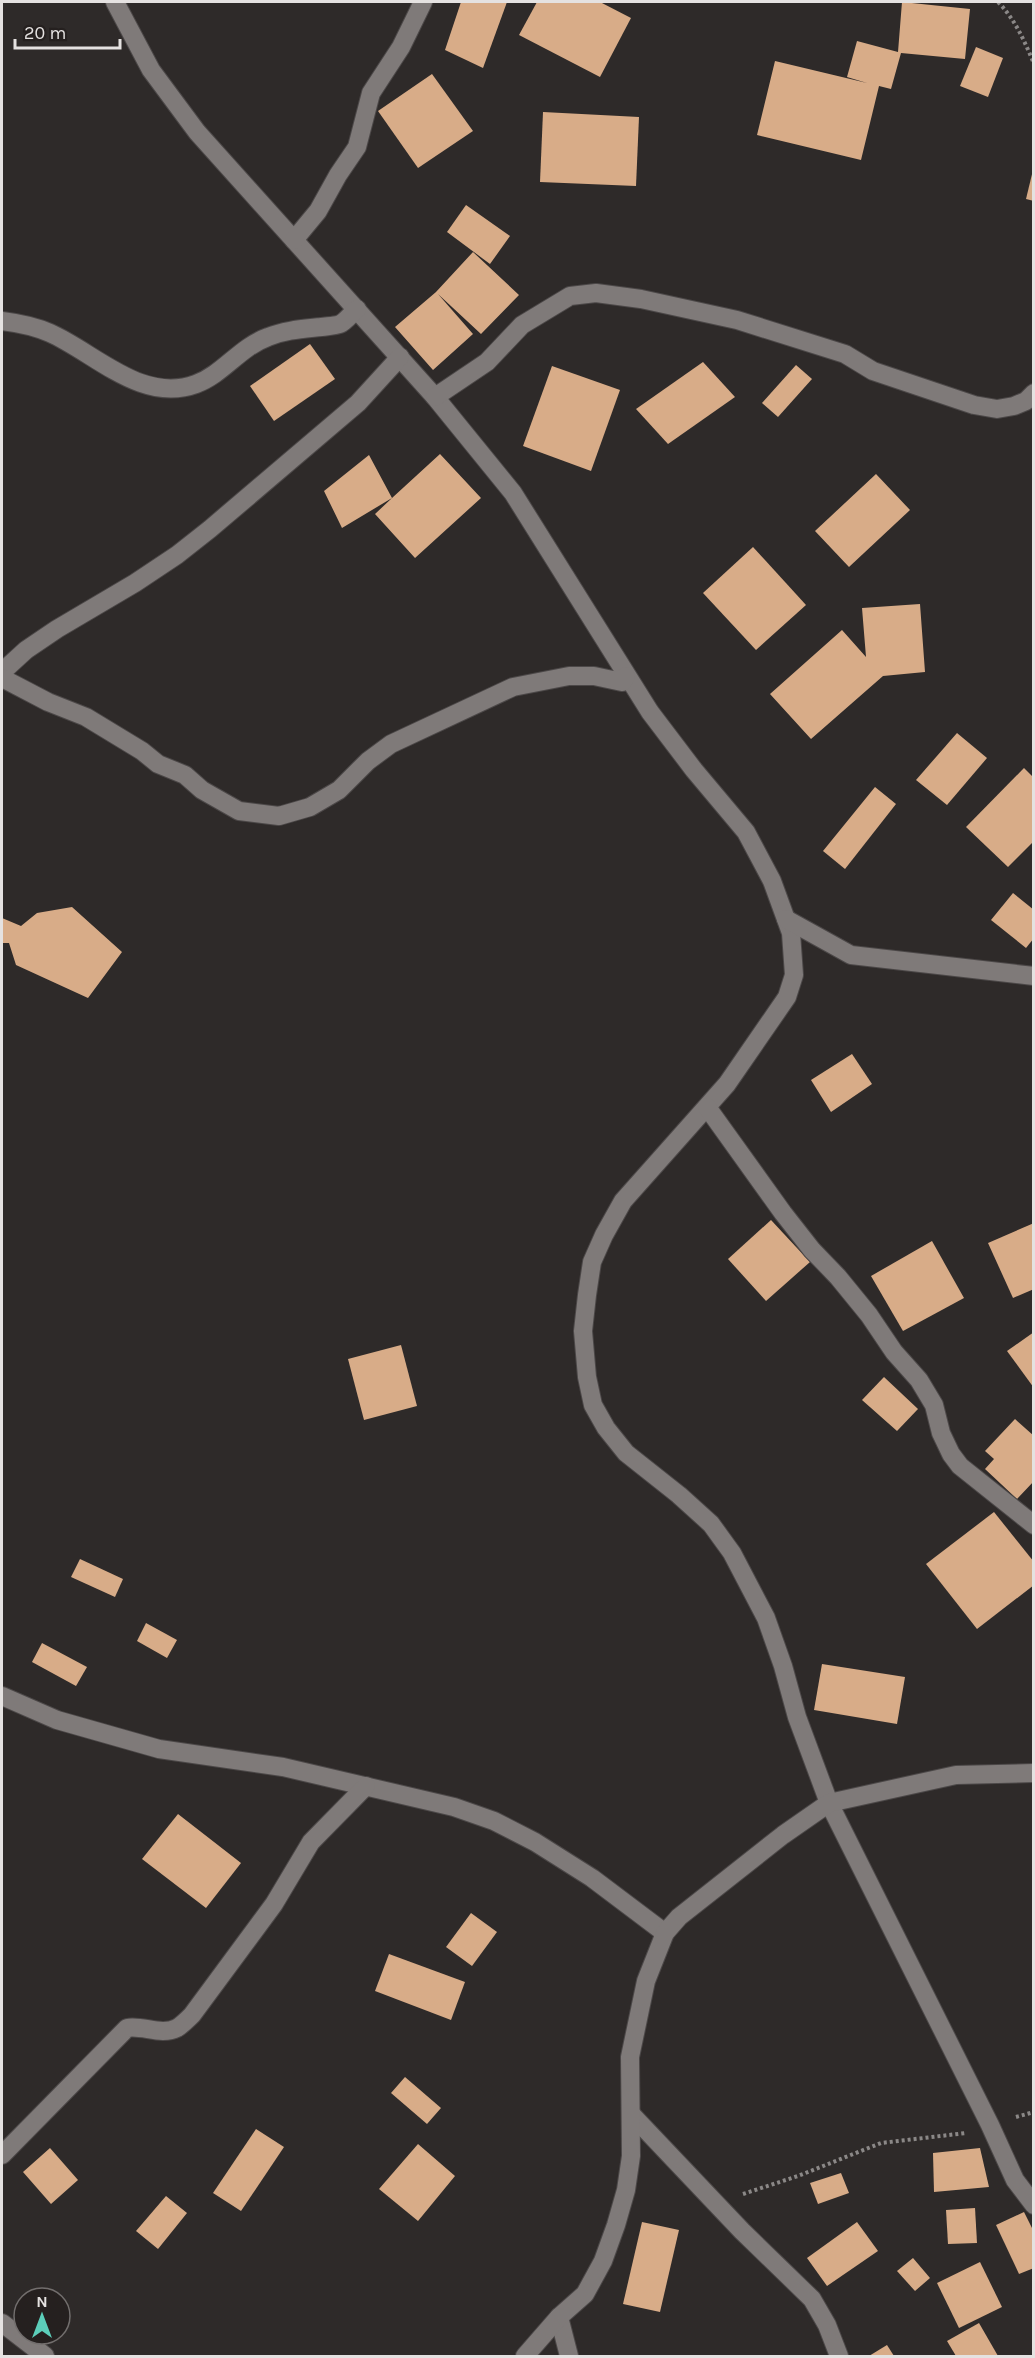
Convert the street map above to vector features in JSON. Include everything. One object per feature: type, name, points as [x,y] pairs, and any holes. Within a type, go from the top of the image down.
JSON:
[{"type":"street","points":[[115,2],[151,70],[190,123],[435,397],[524,509],[626,676],[694,770],[746,832],[772,881],[791,933],[794,975],[788,997],[727,1084],[622,1201],[592,1262],[583,1331],[586,1377],[593,1405],[606,1428],[626,1453],[680,1495],[711,1524],[732,1553],[766,1618],[783,1666],[797,1717],[829,1803],[990,2125],[1015,2180],[1034,2205]]},
{"type":"street","points":[[294,240],[318,211],[357,147],[371,93],[401,47],[423,2]]},
{"type":"street","points":[[435,397],[487,362],[522,325],[570,296],[596,293],[641,299],[737,320],[845,354],[873,371],[974,405],[997,409],[1014,406],[1026,401],[1034,393]]},
{"type":"street","points":[[2,321],[20,323],[51,333],[118,373],[149,385],[168,389],[195,385],[208,379],[239,353],[270,336],[286,331],[340,324],[357,309]]},
{"type":"street","points":[[2,672],[42,640],[135,583],[177,555],[210,529],[358,403],[400,357]]},
{"type":"street","points":[[2,678],[48,702],[86,717],[142,751],[158,764],[185,775],[202,790],[239,811],[279,816],[310,807],[339,790],[368,761],[391,744],[513,687],[569,676],[594,676],[622,682],[626,676]]},
{"type":"street","points":[[786,919],[851,955],[1034,976]]},
{"type":"street","points":[[707,1107],[783,1213],[812,1250],[869,1314],[894,1352],[919,1380],[934,1405],[941,1433],[951,1454],[960,1466],[1034,1525]]},
{"type":"street","points":[[2,1696],[57,1720],[159,1749],[284,1767],[454,1807],[494,1821],[536,1842],[592,1878],[665,1934]]},
{"type":"street","points":[[525,2356],[559,2317],[585,2294],[603,2261],[616,2225],[626,2190],[631,2156],[630,2057],[646,1981],[665,1934],[680,1917],[783,1835],[829,1803],[956,1775],[1034,1773]]},
{"type":"street","points":[[2,2155],[127,2028],[135,2026],[157,2031],[176,2029],[192,2015],[274,1904],[311,1842],[366,1786]]},
{"type":"street","points":[[631,2114],[742,2231],[812,2299],[827,2325],[839,2356]]},
{"type":"street","points":[[559,2317],[569,2356]]},
{"type":"street","points":[[2,2323],[45,2356]]},
{"type":"path","points":[[998,2],[1006,9],[1020,33],[1034,64]]},
{"type":"path","points":[[717,2203],[798,2176],[881,2143],[962,2134],[1034,2112]]},
{"type":"building","points":[[461,2],[507,2],[483,68],[445,50]]},
{"type":"building","points":[[537,2],[600,2],[631,18],[600,77],[519,35]]},
{"type":"building","points":[[902,2],[970,9],[965,59],[901,53],[891,89],[879,86],[861,160],[757,135],[775,61],[867,83],[847,77],[857,41],[898,52]]},
{"type":"building","points":[[976,47],[1003,58],[988,97],[960,86]]},
{"type":"building","points":[[432,74],[473,131],[418,168],[378,111]]},
{"type":"building","points":[[543,112],[639,117],[636,186],[540,182]]},
{"type":"building","points":[[1034,171],[1034,201],[1026,199]]},
{"type":"building","points":[[466,205],[510,236],[490,264],[447,232]]},
{"type":"building","points":[[473,252],[519,295],[481,334],[438,294],[473,334],[433,370],[395,327],[436,292]]},
{"type":"building","points":[[310,344],[335,379],[274,421],[250,386]]},
{"type":"building","points":[[703,362],[735,397],[668,444],[636,409]]},
{"type":"building","points":[[796,365],[812,379],[778,417],[762,403]]},
{"type":"building","points":[[552,366],[620,390],[591,471],[523,446]]},
{"type":"building","points":[[440,454],[481,498],[415,558],[375,514]]},
{"type":"building","points":[[369,455],[392,498],[342,528],[324,491]]},
{"type":"building","points":[[876,474],[910,510],[849,567],[815,531]]},
{"type":"building","points":[[753,547],[806,605],[756,650],[703,593]]},
{"type":"building","points":[[920,604],[925,672],[883,676],[811,739],[770,694],[842,630],[866,657],[862,608]]},
{"type":"building","points":[[957,733],[987,758],[947,805],[916,780]]},
{"type":"building","points":[[1024,768],[1034,778],[1034,841],[1008,867],[966,827]]},
{"type":"building","points":[[875,787],[896,804],[845,869],[823,851]]},
{"type":"building","points":[[1013,893],[1034,910],[1034,938],[1026,948],[991,920]]},
{"type":"building","points":[[72,907],[122,952],[88,998],[16,965],[9,943],[2,943],[2,918],[21,926],[37,913]]},
{"type":"building","points":[[852,1054],[872,1084],[831,1112],[811,1080]]},
{"type":"building","points":[[771,1220],[810,1262],[766,1301],[728,1259]]},
{"type":"building","points":[[1034,1223],[1034,1289],[1013,1298],[988,1243]]},
{"type":"building","points":[[932,1241],[964,1298],[903,1331],[871,1276]]},
{"type":"building","points":[[1034,1332],[1034,1388],[1007,1351]]},
{"type":"building","points":[[401,1345],[417,1406],[364,1420],[348,1359]]},
{"type":"building","points":[[884,1377],[918,1409],[897,1431],[862,1400]]},
{"type":"building","points":[[1015,1419],[1034,1436],[1034,1481],[1017,1499],[985,1469],[994,1459],[985,1451]]},
{"type":"building","points":[[994,1512],[1034,1562],[1034,1585],[977,1629],[926,1564]]},
{"type":"building","points":[[80,1559],[123,1579],[115,1597],[71,1577]]},
{"type":"building","points":[[146,1623],[177,1640],[167,1658],[137,1641]]},
{"type":"building","points":[[42,1643],[87,1667],[76,1686],[32,1662]]},
{"type":"building","points":[[822,1664],[905,1677],[897,1724],[814,1710]]},
{"type":"building","points":[[178,1814],[241,1863],[206,1908],[142,1859]]},
{"type":"building","points":[[471,1913],[497,1932],[472,1966],[446,1947]]},
{"type":"building","points":[[389,1954],[465,1982],[451,2020],[375,1991]]},
{"type":"building","points":[[405,2077],[441,2108],[427,2124],[391,2093]]},
{"type":"building","points":[[256,2129],[284,2147],[241,2211],[213,2193]]},
{"type":"building","points":[[418,2144],[455,2176],[418,2221],[379,2189]]},
{"type":"building","points":[[50,2148],[78,2180],[51,2204],[23,2172]]},
{"type":"building","points":[[980,2148],[989,2187],[934,2192],[933,2153]]},
{"type":"building","points":[[841,2173],[849,2193],[818,2204],[810,2183]]},
{"type":"building","points":[[166,2196],[187,2213],[158,2249],[136,2231]]},
{"type":"building","points":[[975,2208],[977,2243],[948,2244],[946,2210]]},
{"type":"building","points":[[1024,2212],[1034,2232],[1034,2268],[1019,2274],[996,2225]]},
{"type":"building","points":[[642,2222],[679,2230],[660,2312],[623,2304]]},
{"type":"building","points":[[857,2222],[878,2251],[827,2286],[807,2258]]},
{"type":"building","points":[[913,2258],[930,2278],[915,2291],[897,2271]]},
{"type":"building","points":[[980,2262],[1002,2307],[959,2328],[937,2283]]},
{"type":"building","points":[[979,2323],[998,2356],[956,2356],[947,2341]]},
{"type":"building","points":[[887,2345],[894,2356],[869,2356]]}]
